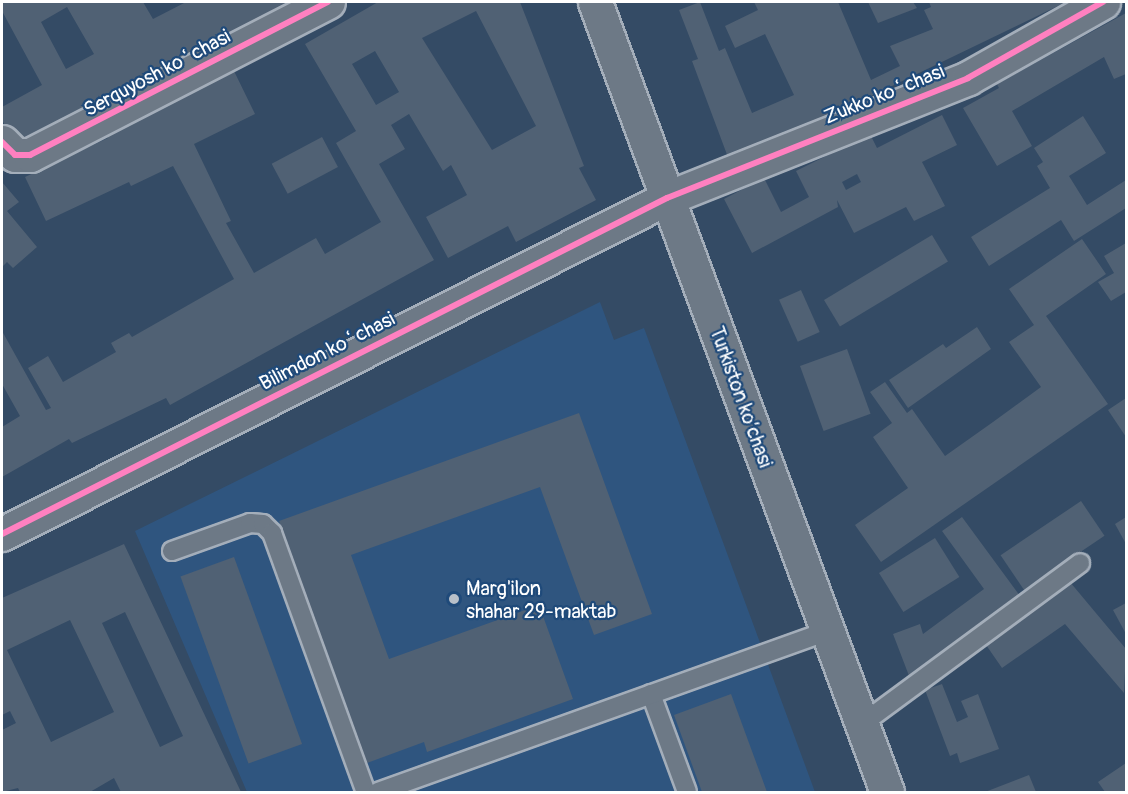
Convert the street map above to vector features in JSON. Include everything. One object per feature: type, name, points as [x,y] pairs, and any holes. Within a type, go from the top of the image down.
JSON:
[{"type":"street","name":"Serquyosh koʻchasi","points":[[2,142],[15,155],[39,152],[328,2]]},
{"type":"street","name":"Turkiston ko’chasi","points":[[596,2],[887,792]]},
{"type":"street","name":"Zukko koʻchasi","points":[[668,198],[968,78],[1103,2]]},
{"type":"street","name":"Bilimdon koʻchasi","points":[[2,534],[668,198]]},
{"type":"lane","points":[[172,551],[250,523],[263,524],[272,533],[366,792]]},
{"type":"lane","points":[[862,724],[1080,563]]},
{"type":"lane","points":[[378,792],[827,631]]},
{"type":"lane","points":[[651,694],[687,792]]},
{"type":"shaded area","name":"Marg'ilon shahar 29-maktab","points":[[600,302],[614,340],[644,328],[815,792],[247,792],[135,531]]},
{"type":"building","points":[[2,2],[143,2],[153,19],[186,2],[310,2],[17,148],[2,120],[2,107],[42,85],[2,11]],"holes":[[[67,7],[94,54],[66,69],[41,22]]]},
{"type":"building","points":[[378,2],[520,2],[584,166],[579,168],[596,200],[516,242],[508,226],[448,258],[426,217],[467,195],[451,165],[443,171],[409,114],[391,125],[405,149],[379,164],[434,260],[170,405],[166,398],[72,443],[69,439],[2,477],[2,427],[20,416],[2,384],[2,331],[46,410],[51,408],[28,368],[48,356],[63,382],[116,352],[111,343],[129,333],[132,337],[234,279],[173,166],[131,186],[129,182],[46,221],[25,177],[108,138],[105,133],[234,71],[255,114],[194,144],[231,221],[226,223],[254,273],[316,238],[325,254],[381,222],[336,143],[356,131],[305,44]],"holes":[[[476,11],[536,126],[492,150],[422,38]],[[375,51],[399,92],[376,105],[352,64]]]},
{"type":"building","points":[[700,2],[719,51],[725,48],[752,113],[794,95],[765,34],[735,48],[725,26],[758,10],[754,2],[838,2],[871,80],[900,66],[890,46],[933,29],[924,10],[931,7],[929,2],[1066,2],[836,113],[729,160],[692,61],[698,59],[679,10]]},
{"type":"building","points":[[868,2],[913,2],[917,8],[878,23]]},
{"type":"building","points":[[1126,13],[1126,74],[1114,79],[1104,57],[1012,111],[1032,146],[997,166],[963,108],[999,88],[997,84]]},
{"type":"building","points":[[942,115],[957,145],[922,162],[945,206],[914,221],[906,207],[854,233],[837,200],[838,207],[752,253],[724,199],[764,178],[781,212],[809,197],[796,171],[870,134],[877,148]],"holes":[[[857,174],[861,182],[846,190],[842,182]]]},
{"type":"building","points":[[1083,116],[1106,153],[1069,176],[1087,205],[1126,180],[1126,208],[1074,241],[1061,220],[989,266],[971,237],[1050,188],[1037,166],[1043,162],[1034,148]]},
{"type":"building","points":[[322,137],[338,167],[288,194],[272,164]]},
{"type":"building","points":[[2,182],[19,202],[7,211],[37,247],[13,268],[7,262],[2,267]]},
{"type":"building","points":[[932,235],[948,262],[840,326],[824,300]]},
{"type":"building","points":[[1082,239],[1106,274],[1046,316],[1108,404],[881,562],[855,525],[908,488],[873,437],[892,423],[870,392],[885,382],[907,413],[912,409],[945,456],[993,422],[1041,387],[1009,342],[1034,325],[1009,289]]},
{"type":"building","points":[[1126,243],[1126,292],[1111,301],[1098,282],[1114,273],[1104,256]]},
{"type":"building","points":[[801,290],[820,332],[798,342],[779,300]]},
{"type":"building","points":[[977,327],[991,349],[908,408],[889,380],[943,344],[946,348]]},
{"type":"building","points":[[847,349],[871,414],[824,431],[800,366]]},
{"type":"building","points":[[1126,398],[1126,437],[1108,410]]},
{"type":"building","points":[[579,413],[652,614],[594,635],[540,487],[351,555],[389,659],[539,605],[573,699],[427,752],[424,742],[367,763],[279,521]]},
{"type":"building","points":[[1081,501],[1104,536],[1024,590],[1001,555]]},
{"type":"building","points":[[962,517],[1020,596],[911,681],[893,634],[920,624],[923,634],[984,589],[942,531]]},
{"type":"building","points":[[1126,517],[1126,544],[1115,524]]},
{"type":"building","points":[[935,538],[959,577],[903,612],[879,573]]},
{"type":"building","points":[[124,544],[241,792],[121,792],[114,778],[90,792],[20,792],[18,788],[2,792],[2,730],[16,723],[10,711],[2,715],[2,598]],"holes":[[[125,612],[183,736],[160,747],[102,623]],[[70,620],[114,712],[51,742],[7,650]]]},
{"type":"building","points":[[234,557],[302,744],[248,763],[180,576]]},
{"type":"building","points":[[1070,582],[1126,649],[1124,693],[1065,624],[1002,668],[984,642]]},
{"type":"building","points":[[1126,603],[1126,634],[1113,610]]},
{"type":"building","points":[[942,684],[957,722],[968,717],[961,701],[978,694],[999,749],[960,763],[957,753],[950,756],[925,690]]},
{"type":"building","points":[[731,694],[767,792],[702,792],[674,715]]},
{"type":"building","points":[[1126,763],[1126,792],[1105,792],[1098,782]]},
{"type":"building","points":[[1029,775],[1036,792],[985,792]]},
{"type":"cycle path","points":[[2,142],[15,155],[30,155],[328,2]]},
{"type":"cycle path","points":[[2,534],[667,198],[968,78],[1103,2]]},
{"type":"place","name":"Marg'ilon shahar 29-maktab","points":[[454,599]]}]
